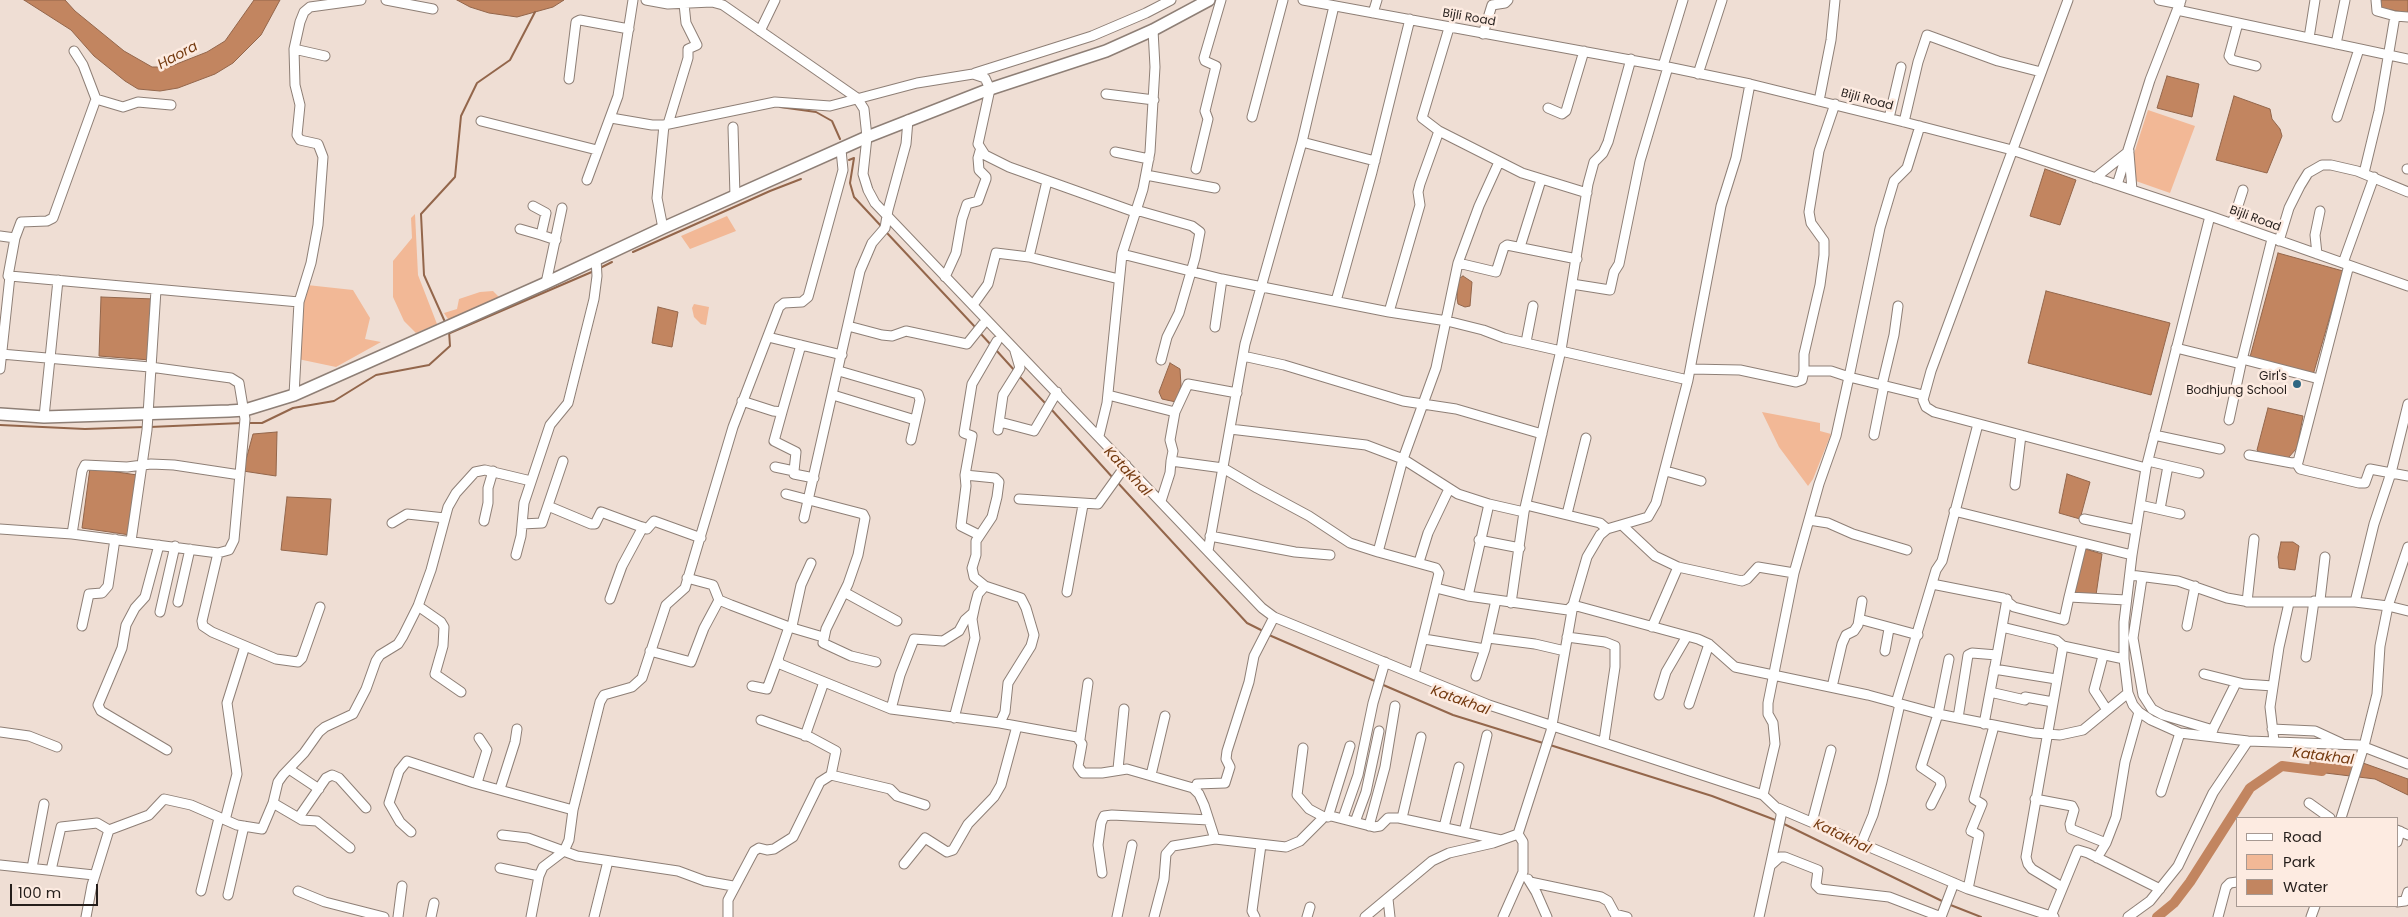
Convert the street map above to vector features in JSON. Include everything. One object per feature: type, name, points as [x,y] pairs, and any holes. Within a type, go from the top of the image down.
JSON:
[{"type":"main road","points":[[0,414],[44,417],[245,414],[419,340],[867,137],[990,89],[1106,51],[1153,30],[1208,0]]},
{"type":"street","points":[[294,394],[299,302],[311,263],[318,225],[323,157],[318,144],[300,140],[297,135],[300,106],[295,85],[294,49],[300,22],[307,9],[315,5],[339,1],[361,0]]},
{"type":"street","points":[[386,0],[433,9]]},
{"type":"street","points":[[587,180],[618,96],[633,0]]},
{"type":"street","points":[[646,0],[658,3],[718,3],[857,98],[864,108],[867,137],[863,164],[866,184],[875,203],[976,308],[995,340]]},
{"type":"street","points":[[760,31],[775,0]]},
{"type":"street","points":[[611,118],[666,124],[775,102],[823,107],[837,105],[857,98],[917,84],[972,74],[1092,36],[1146,14],[1172,0]]},
{"type":"street","points":[[1196,168],[1208,119],[1205,111],[1216,66],[1205,61],[1204,58],[1221,0]]},
{"type":"street","points":[[1252,117],[1282,0]]},
{"type":"street","name":"Bijli Road","points":[[1303,0],[1483,34],[1631,59],[1835,104],[2012,150],[2210,216],[2408,286]]},
{"type":"street","points":[[1373,13],[1376,0]]},
{"type":"street","points":[[1483,34],[1492,5],[1505,3],[1508,0]]},
{"type":"street","points":[[1572,284],[1610,290],[1614,270],[1619,264],[1640,161],[1683,0]]},
{"type":"street","points":[[1698,74],[1722,0]]},
{"type":"street","points":[[1819,100],[1831,40],[1835,0]]},
{"type":"street","points":[[2068,0],[1923,395],[1924,404],[1934,412],[2021,435],[2147,464],[2168,466],[2199,473]]},
{"type":"street","points":[[2159,0],[2179,4],[2238,23],[2408,59]]},
{"type":"street","points":[[2309,38],[2315,0]]},
{"type":"street","points":[[2336,44],[2345,0]]},
{"type":"street","points":[[2376,0],[2377,11],[2408,17]]},
{"type":"street","points":[[663,228],[657,198],[666,124],[688,58],[688,49],[698,44],[686,23],[684,4]]},
{"type":"street","points":[[2117,185],[2150,80],[2179,4]]},
{"type":"street","points":[[1208,551],[1243,356],[1302,142],[1334,6]]},
{"type":"street","points":[[2364,173],[2376,127],[2395,16]]},
{"type":"street","points":[[1336,301],[1375,161],[1410,19]]},
{"type":"street","points":[[569,79],[576,22],[580,20],[629,28]]},
{"type":"street","points":[[2238,23],[2229,56],[2232,60],[2256,66]]},
{"type":"street","points":[[1450,28],[1422,118],[1439,131],[1499,162],[1541,180],[1587,193]]},
{"type":"street","points":[[1099,436],[1108,395],[1118,315],[1122,254],[1136,211],[1149,159],[1154,100],[1153,30]]},
{"type":"street","points":[[1904,122],[1927,35],[1981,55],[2041,72]]},
{"type":"street","points":[[294,49],[325,56]]},
{"type":"street","points":[[2337,116],[2359,49]]},
{"type":"street","points":[[0,369],[8,276],[15,238],[21,222],[47,222],[53,218],[96,99],[83,65],[74,51]]},
{"type":"street","points":[[1548,108],[1562,114],[1566,111],[1584,51]]},
{"type":"street","points":[[1512,603],[1525,509],[1561,350],[1587,193],[1594,162],[1608,142],[1631,59]]},
{"type":"street","points":[[1889,118],[1901,67]]},
{"type":"street","points":[[945,277],[956,253],[962,219],[967,204],[978,201],[986,179],[985,175],[979,170],[978,158],[980,151],[978,144],[990,89],[985,78],[972,74]]},
{"type":"street","points":[[1518,834],[1542,762],[1551,727],[1573,605],[1587,557],[1600,535],[1607,530],[1648,517],[1653,511],[1666,471],[1691,369],[1721,206],[1736,158],[1750,84]]},
{"type":"street","points":[[1106,94],[1154,100]]},
{"type":"street","points":[[96,99],[123,107],[138,102],[171,105]]},
{"type":"street","points":[[1691,369],[1740,370],[1796,382],[1802,380],[1804,354],[1820,285],[1824,255],[1824,241],[1811,223],[1809,212],[1819,152],[1835,104]]},
{"type":"street","points":[[804,518],[839,371],[860,271],[872,243],[886,228],[887,216],[906,144],[908,120]]},
{"type":"street","points":[[481,121],[597,150]]},
{"type":"street","points":[[1763,795],[1775,744],[1773,723],[1768,714],[1794,573],[1836,436],[1880,228],[1894,181],[1908,168],[1920,126]]},
{"type":"street","points":[[733,127],[734,196]]},
{"type":"street","points":[[1389,312],[1420,205],[1418,192],[1420,184],[1439,131]]},
{"type":"street","points":[[1302,142],[1375,161]]},
{"type":"street","points":[[531,917],[539,876],[543,867],[564,851],[569,840],[573,810],[600,702],[604,695],[639,683],[666,605],[685,588],[742,401],[781,304],[802,302],[808,297],[843,170],[841,150]]},
{"type":"street","points":[[980,151],[1009,167],[1046,181],[1136,211],[1192,226],[1199,230],[1191,272],[1161,360]]},
{"type":"street","points":[[2095,178],[2129,151]]},
{"type":"street","points":[[2129,151],[2132,190]]},
{"type":"street","points":[[1115,152],[1149,159]]},
{"type":"street","points":[[1378,552],[1402,460],[1425,403],[1447,321],[1458,263],[1479,206],[1499,162]]},
{"type":"street","points":[[2230,420],[2241,362],[2275,240],[2300,186],[2314,168],[2331,165],[2364,173],[2408,192]]},
{"type":"street","points":[[1146,174],[1215,188]]},
{"type":"street","points":[[2296,464],[2319,379],[2346,264],[2374,177]]},
{"type":"street","points":[[1520,247],[1541,180]]},
{"type":"street","points":[[1029,257],[1046,181]]},
{"type":"street","points":[[2232,224],[2244,190]]},
{"type":"street","points":[[533,206],[546,212],[541,235]]},
{"type":"street","points":[[546,283],[562,208]]},
{"type":"street","points":[[2317,254],[2315,229],[2320,211]]},
{"type":"street","points":[[2210,216],[2147,464],[2126,600],[2124,659],[2128,693],[2133,705],[2139,712],[2151,720],[2180,733],[2211,734],[2248,741],[2344,744]]},
{"type":"street","points":[[520,229],[556,240]]},
{"type":"street","points":[[0,236],[15,238]]},
{"type":"street","points":[[1458,263],[1496,272],[1505,245],[1577,259]]},
{"type":"street","points":[[976,308],[988,284],[996,253],[1029,257],[1119,280]]},
{"type":"street","points":[[1122,254],[1222,279],[1389,312],[1447,321],[1483,330],[1504,338],[1688,380]]},
{"type":"street","points":[[516,555],[522,524],[522,512],[550,425],[568,402],[594,299],[597,276],[596,259]]},
{"type":"street","points":[[8,276],[299,302]]},
{"type":"street","points":[[1214,327],[1222,279]]},
{"type":"street","points":[[44,417],[48,357],[58,280]]},
{"type":"street","points":[[131,541],[147,430],[156,290]]},
{"type":"street","points":[[1526,342],[1533,306]]},
{"type":"street","points":[[1874,435],[1898,306]]},
{"type":"street","points":[[976,308],[983,324],[995,340],[1012,346],[1262,608],[1274,616],[1414,674],[1551,727],[1604,741],[1763,795],[1781,812],[1781,816],[1759,917]]},
{"type":"street","points":[[848,326],[882,335],[892,336],[906,331],[967,344],[983,324]]},
{"type":"street","points":[[768,336],[842,355]]},
{"type":"street","points":[[979,534],[961,526],[966,486],[965,475],[972,436],[964,433],[972,384],[995,340]]},
{"type":"street","points":[[794,471],[796,452],[774,441],[800,344]]},
{"type":"street","points":[[1012,346],[1020,368],[1003,395],[999,426],[1034,431],[1057,392]]},
{"type":"street","points":[[2176,348],[2319,379]]},
{"type":"street","points":[[0,529],[72,534],[218,553],[229,550],[233,545],[245,428],[245,414],[239,383],[235,379],[150,366],[1,354]]},
{"type":"street","points":[[1243,356],[1284,365],[1403,401],[1456,409],[1542,434]]},
{"type":"street","points":[[839,371],[918,394],[920,400],[910,440]]},
{"type":"street","points":[[1804,371],[1832,371],[1923,395]]},
{"type":"street","points":[[1161,501],[1170,473],[1173,452],[1170,440],[1174,412],[1188,384],[1237,393]]},
{"type":"street","points":[[833,395],[915,420]]},
{"type":"street","points":[[1108,395],[1174,412]]},
{"type":"street","points":[[742,401],[772,411],[782,412]]},
{"type":"street","points":[[2355,602],[2374,524],[2391,473],[2408,404]]},
{"type":"street","points":[[1861,844],[1873,815],[1882,782],[1898,703],[1936,570],[1942,561],[1978,424]]},
{"type":"street","points":[[1230,429],[1366,445],[1402,460],[1449,489],[1489,504],[1567,514],[1600,523],[1607,530]]},
{"type":"street","points":[[2015,485],[2021,435]]},
{"type":"street","points":[[2154,435],[2220,449]]},
{"type":"street","points":[[1567,514],[1586,438]]},
{"type":"street","points":[[2249,455],[2296,464],[2300,469],[2359,483],[2365,483],[2370,469],[2408,476]]},
{"type":"street","points":[[522,524],[542,522],[563,461]]},
{"type":"street","points":[[1171,461],[1223,468],[1309,516],[1350,543],[1436,568],[1439,573],[1436,588],[1414,674]]},
{"type":"street","points":[[72,534],[82,471],[86,465],[128,467],[174,464],[240,475]]},
{"type":"street","points":[[1019,499],[1083,505],[1098,504],[1126,465]]},
{"type":"street","points":[[2160,509],[2168,466]]},
{"type":"street","points":[[775,467],[794,471],[794,474],[814,478]]},
{"type":"street","points":[[109,830],[149,815],[164,799],[168,798],[222,819],[262,829],[273,803],[278,782],[304,753],[319,732],[353,714],[366,689],[376,661],[380,655],[398,644],[418,606],[431,570],[445,518],[456,493],[475,472],[485,470],[532,481]]},
{"type":"street","points":[[1666,471],[1701,482]]},
{"type":"street","points":[[484,521],[492,472]]},
{"type":"street","points":[[965,475],[995,478],[999,482],[998,497],[992,517],[979,534],[972,568],[974,578],[985,586],[1020,598],[1026,608],[1034,635],[1031,646],[1008,683],[1005,712],[1000,723]]},
{"type":"street","points":[[1419,562],[1428,533],[1449,489]]},
{"type":"street","points":[[786,494],[852,509],[863,514],[865,518],[858,555],[844,592],[823,637],[823,643],[829,648],[876,662]]},
{"type":"street","points":[[1468,596],[1479,540],[1489,504]]},
{"type":"street","points":[[1067,592],[1083,505]]},
{"type":"street","points":[[2140,505],[2180,514]]},
{"type":"street","points":[[548,506],[591,524],[595,524],[601,512],[643,527],[649,528],[654,521],[701,538]]},
{"type":"street","points":[[1954,511],[2132,555]]},
{"type":"street","points":[[392,523],[407,514],[445,518]]},
{"type":"street","points":[[2084,519],[2136,530]]},
{"type":"street","points":[[1809,520],[1828,523],[1852,534],[1907,550]]},
{"type":"street","points":[[1623,526],[1655,556],[1678,567],[1742,581],[1747,579],[1758,567],[1794,573]]},
{"type":"street","points":[[610,599],[622,566],[643,527]]},
{"type":"street","points":[[1210,536],[1294,552],[1330,555]]},
{"type":"street","points":[[82,626],[89,594],[102,593],[108,586],[115,539]]},
{"type":"street","points":[[2247,602],[2254,539]]},
{"type":"street","points":[[1479,540],[1520,548]]},
{"type":"street","points":[[159,544],[145,597],[135,608],[126,625],[122,648],[98,705],[101,711],[167,750]]},
{"type":"street","points":[[1932,584],[2008,599],[2014,607],[2064,620],[2082,544]]},
{"type":"street","points":[[160,612],[175,546]]},
{"type":"street","points":[[2341,817],[2363,750],[2377,694],[2380,646],[2388,606],[2408,547]]},
{"type":"street","points":[[178,602],[190,549]]},
{"type":"street","points":[[218,553],[202,624],[212,632],[276,660],[298,662],[302,658],[320,607]]},
{"type":"street","points":[[2306,657],[2324,557]]},
{"type":"street","points":[[752,686],[767,689],[789,627],[792,626],[801,585],[811,563]]},
{"type":"street","points":[[1652,627],[1678,567]]},
{"type":"street","points":[[2130,575],[2178,582],[2227,598],[2247,602],[2355,602],[2388,606],[2408,611]]},
{"type":"street","points":[[687,578],[713,585],[719,600],[789,627],[823,637]]},
{"type":"street","points":[[2142,578],[2132,638],[2143,696],[2152,709],[2211,734]]},
{"type":"street","points":[[954,718],[974,638],[973,613],[978,594],[985,586]]},
{"type":"street","points":[[2187,626],[2195,586]]},
{"type":"street","points":[[1436,588],[1468,596],[1568,610],[1573,605]]},
{"type":"street","points":[[844,592],[897,621]]},
{"type":"street","points":[[2069,597],[2126,600]]},
{"type":"street","points":[[1984,724],[2008,599]]},
{"type":"street","points":[[650,651],[691,662],[704,628],[719,600]]},
{"type":"street","points":[[1476,676],[1488,638],[1496,600]]},
{"type":"street","points":[[1832,687],[1844,639],[1846,635],[1856,629],[1862,601]]},
{"type":"street","points":[[2274,741],[2270,707],[2289,603]]},
{"type":"street","points":[[1573,605],[1687,636],[1709,644],[1735,667],[1832,687],[1938,714],[2047,735],[2069,734],[2083,730],[2128,693]]},
{"type":"street","points":[[418,606],[441,622],[444,627],[443,646],[435,674],[461,692]]},
{"type":"street","points":[[890,709],[900,675],[914,639],[944,641],[959,631],[965,620],[973,613]]},
{"type":"street","points":[[1215,839],[1204,805],[1196,791],[1197,784],[1225,784],[1230,766],[1226,760],[1230,740],[1254,656],[1274,616]]},
{"type":"street","points":[[1859,619],[1918,636]]},
{"type":"street","points":[[2002,627],[2056,640],[2063,646],[2124,659]]},
{"type":"street","points":[[1885,651],[1889,629]]},
{"type":"street","points":[[1567,636],[1605,642],[1615,646],[1615,667],[1604,741]]},
{"type":"street","points":[[1659,695],[1666,672],[1687,636]]},
{"type":"street","points":[[1488,638],[1535,644],[1565,651]]},
{"type":"street","points":[[1424,639],[1485,649]]},
{"type":"street","points":[[1689,704],[1709,644]]},
{"type":"street","points":[[201,891],[222,819],[238,774],[227,703],[245,646]]},
{"type":"street","points":[[2062,887],[2028,864],[2026,857],[2063,646]]},
{"type":"street","points":[[1958,718],[1968,655],[1972,653],[1997,655]]},
{"type":"street","points":[[2103,656],[2094,690],[2107,710]]},
{"type":"street","points":[[778,659],[780,664],[890,709],[1000,723],[1080,739]]},
{"type":"street","points":[[1932,805],[1940,785],[1940,780],[1921,767],[1938,714],[1949,659]]},
{"type":"street","points":[[1342,818],[1358,776],[1377,686],[1385,662]]},
{"type":"street","points":[[1994,670],[2056,679]]},
{"type":"street","points":[[2204,674],[2236,683],[2273,686]]},
{"type":"street","points":[[805,736],[824,682]]},
{"type":"street","points":[[1088,683],[1080,739],[1082,744],[1078,766],[1080,770],[1091,774],[1127,769],[1151,775],[1196,791]]},
{"type":"street","points":[[2211,734],[2236,683]]},
{"type":"street","points":[[1990,692],[2025,700],[2026,698],[2053,702]]},
{"type":"street","points":[[1368,826],[1385,767],[1395,706]]},
{"type":"street","points":[[1118,770],[1124,709]]},
{"type":"street","points":[[2097,858],[2106,843],[2116,817],[2127,755],[2139,712]]},
{"type":"street","points":[[1151,775],[1164,716]]},
{"type":"street","points":[[728,917],[728,900],[733,886],[754,851],[759,848],[774,849],[793,837],[820,782],[831,775],[836,751],[805,736],[761,720]]},
{"type":"street","points":[[904,864],[926,838],[947,852],[953,850],[968,824],[989,803],[1001,785],[1018,726]]},
{"type":"street","points":[[1968,889],[1979,835],[1971,831],[1982,804],[1974,799],[1994,726]]},
{"type":"street","points":[[500,789],[517,729]]},
{"type":"street","points":[[2272,729],[2315,731],[2344,744],[2408,764]]},
{"type":"street","points":[[1355,822],[1366,792],[1379,731]]},
{"type":"street","points":[[0,732],[30,736],[57,747]]},
{"type":"street","points":[[2161,792],[2180,733]]},
{"type":"street","points":[[1464,832],[1487,735]]},
{"type":"street","points":[[1402,818],[1421,737]]},
{"type":"street","points":[[477,783],[487,750],[478,738]]},
{"type":"street","points":[[2128,917],[2150,901],[2178,866],[2213,793],[2248,741]]},
{"type":"street","points":[[1154,917],[1169,849],[1173,846],[1215,839],[1261,845],[1292,845],[1300,841],[1326,817],[1350,746]]},
{"type":"street","points":[[1303,748],[1297,796],[1309,810],[1326,817],[1342,818],[1374,828],[1388,818],[1402,818],[1502,840]]},
{"type":"street","points":[[1812,822],[1831,750]]},
{"type":"street","points":[[411,832],[400,822],[389,803],[404,763],[411,762],[573,810]]},
{"type":"street","points":[[1444,827],[1459,766]]},
{"type":"street","points":[[289,769],[319,789]]},
{"type":"street","points":[[299,818],[329,775],[335,775],[366,808]]},
{"type":"street","points":[[831,775],[890,789],[897,796],[925,805]]},
{"type":"street","points":[[2035,799],[2072,806],[2070,824],[2072,829],[2106,843]]},
{"type":"street","points":[[273,803],[299,818],[317,821],[350,848]]},
{"type":"street","points":[[2309,803],[2329,817]]},
{"type":"street","points":[[32,868],[44,804]]},
{"type":"street","points":[[1775,807],[1861,844],[1953,887],[1968,889],[2053,917],[2076,851],[2081,850],[2160,890]]},
{"type":"street","points":[[1102,873],[1098,845],[1104,816],[1209,820]]},
{"type":"street","points":[[52,870],[61,827],[97,823],[109,830]]},
{"type":"street","points":[[228,895],[244,826]]},
{"type":"street","points":[[86,917],[94,875],[109,830]]},
{"type":"street","points":[[502,834],[528,838],[577,856],[678,871],[705,881],[733,886]]},
{"type":"street","points":[[1366,917],[1432,861],[1449,853],[1502,840],[1518,834]]},
{"type":"street","points":[[1503,917],[1523,872],[1523,842],[1518,834]]},
{"type":"street","points":[[1117,917],[1132,845]]},
{"type":"street","points":[[1255,917],[1252,911],[1261,845]]},
{"type":"street","points":[[1770,866],[1780,857],[1785,857],[1818,870],[1816,885],[1820,889],[1889,897],[1941,916],[1953,887]]},
{"type":"street","points":[[594,917],[608,861]]},
{"type":"street","points":[[0,865],[94,875]]},
{"type":"street","points":[[500,868],[539,876]]},
{"type":"street","points":[[1523,872],[1547,917]]},
{"type":"street","points":[[1530,882],[1601,897],[1608,901],[1616,914],[1628,917]]},
{"type":"street","points":[[2218,917],[2226,887],[2230,883],[2236,882]]},
{"type":"street","points":[[398,917],[402,886]]},
{"type":"street","points":[[298,891],[326,902],[384,917]]},
{"type":"street","points":[[2398,902],[2405,901],[2408,892]]},
{"type":"street","points":[[1388,898],[1390,917]]},
{"type":"street","points":[[432,917],[434,902]]},
{"type":"street","points":[[1307,917],[1310,907]]},
{"type":"green space","points":[[2148,110],[2195,126],[2170,193],[2133,180],[2130,166]]},
{"type":"green space","points":[[415,214],[418,275],[437,324],[416,333],[404,321],[393,297],[393,261],[412,238],[411,218]]},
{"type":"green space","points":[[727,216],[736,231],[690,249],[681,236]]},
{"type":"green space","points":[[307,285],[353,290],[370,318],[365,339],[381,342],[336,367],[298,359],[300,299]]},
{"type":"green space","points":[[493,291],[502,300],[450,322],[444,313],[457,309],[459,299],[480,292]]},
{"type":"green space","points":[[694,304],[709,307],[706,325],[701,324],[694,317],[692,308]]},
{"type":"green space","points":[[1762,412],[1820,423],[1820,431],[1831,434],[1813,479],[1808,486],[1779,447]]},
{"type":"water","points":[[24,0],[65,0],[75,11],[124,51],[152,67],[169,67],[207,52],[225,41],[254,0],[280,0],[261,35],[233,63],[215,74],[178,88],[160,91],[138,89],[125,81],[94,56],[71,30]]},
{"type":"water","points":[[457,0],[564,0],[553,7],[517,17],[489,13],[470,7]]},
{"type":"water","points":[[2381,0],[2408,0],[2408,13],[2380,8]]},
{"type":"water","points":[[2167,76],[2199,84],[2192,117],[2157,108]]},
{"type":"water","points":[[2234,96],[2270,109],[2272,119],[2280,129],[2282,136],[2267,173],[2216,160]]},
{"type":"water","points":[[2045,169],[2076,180],[2060,225],[2030,216]]},
{"type":"water","points":[[2278,253],[2343,271],[2313,375],[2250,357]]},
{"type":"water","points":[[1463,276],[1472,282],[1470,306],[1465,307],[1458,304],[1457,298],[1458,279]]},
{"type":"water","points":[[2046,291],[2170,323],[2151,395],[2028,363]]},
{"type":"water","points":[[101,297],[154,299],[150,360],[99,356]]},
{"type":"water","points":[[658,307],[678,312],[672,347],[652,343]]},
{"type":"water","points":[[1170,363],[1180,369],[1181,386],[1176,402],[1162,399],[1159,392]]},
{"type":"water","points":[[2268,408],[2303,416],[2297,448],[2288,458],[2263,455],[2257,450]]},
{"type":"water","points":[[277,432],[276,476],[243,471],[253,434]]},
{"type":"water","points":[[90,468],[137,475],[130,535],[82,528]]},
{"type":"water","points":[[2067,474],[2090,482],[2080,519],[2059,513]]},
{"type":"water","points":[[287,497],[331,499],[327,555],[281,550]]},
{"type":"water","points":[[2281,542],[2293,542],[2299,546],[2295,570],[2279,568],[2278,557]]},
{"type":"water","points":[[2082,548],[2102,554],[2096,595],[2072,594]]},
{"type":"water","points":[[2311,756],[2349,758],[2408,779],[2408,795],[2375,779],[2309,771]]},
{"type":"waterway","points":[[445,322],[424,275],[421,214],[455,177],[461,116],[477,83],[510,60],[535,12]]},
{"type":"waterway","name":"Katakhal","points":[[780,107],[816,112],[832,121],[840,139]]},
{"type":"waterway","name":"Katakhal","points":[[854,158],[850,183],[854,197],[881,226]]},
{"type":"waterway","name":"Katakhal","points":[[849,160],[854,158]]},
{"type":"waterway","points":[[633,252],[801,179]]},
{"type":"waterway","name":"Katakhal","points":[[887,233],[976,328]]},
{"type":"waterway","points":[[600,268],[612,262]]},
{"type":"waterway","points":[[450,333],[594,271]]},
{"type":"waterway","points":[[247,423],[262,423],[293,408],[334,401],[376,375],[429,365],[450,346],[449,331]]},
{"type":"waterway","name":"Katakhal","points":[[981,334],[991,345]]},
{"type":"waterway","name":"Katakhal","points":[[996,350],[1015,371]]},
{"type":"waterway","name":"Katakhal","points":[[1018,375],[1046,404]]},
{"type":"waterway","name":"Katakhal","points":[[1051,409],[1113,478]]},
{"type":"waterway","points":[[150,427],[242,423]]},
{"type":"waterway","points":[[0,425],[85,429],[145,427]]},
{"type":"waterway","name":"Katakhal","points":[[1118,483],[1247,623],[1263,631]]},
{"type":"waterway","name":"Katakhal","points":[[1269,635],[1377,682]]},
{"type":"waterway","name":"Katakhal","points":[[1381,684],[1453,715],[1543,743]]},
{"type":"waterway","name":"Katakhal","points":[[1550,745],[1712,796],[1778,821]]},
{"type":"waterway","name":"Katakhal","points":[[2157,917],[2174,903],[2190,882],[2250,788],[2282,766],[2322,771]]},
{"type":"waterway","name":"Katakhal","points":[[1782,823],[1944,902]]},
{"type":"waterway","name":"Katakhal","points":[[1948,904],[1981,917]]},
{"type":"place","name":"Girl's Bodhjung School","points":[[2297,384]]},
{"type":"water label","name":"Haora","points":[[178,56]]}]
